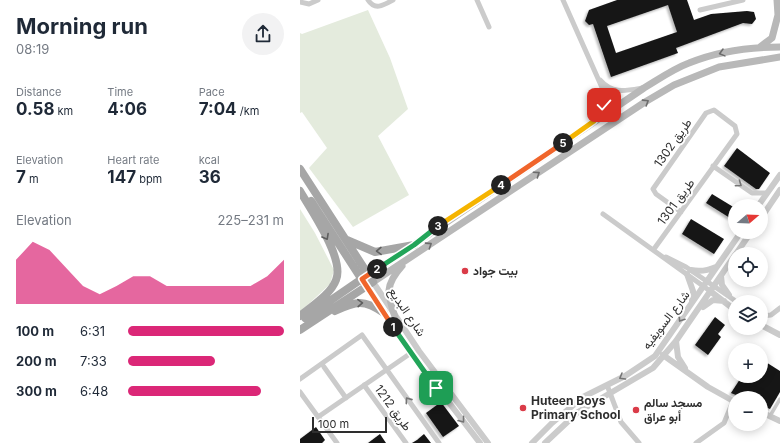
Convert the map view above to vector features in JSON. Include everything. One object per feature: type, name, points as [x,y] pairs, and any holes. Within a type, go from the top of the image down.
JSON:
[{"type":"main road","points":[[760,47],[770,41],[774,34],[778,15],[777,0]]},
{"type":"main road","points":[[780,22],[780,34]]},
{"type":"main road","points":[[300,331],[438,226],[644,88],[694,61],[730,51],[780,46]]},
{"type":"main road","points":[[770,59],[780,63]]},
{"type":"main road","points":[[300,321],[367,280],[408,259],[645,102],[674,85],[719,67],[770,59],[780,59]]},
{"type":"main road","name":"شارع البديع","points":[[300,169],[346,239],[367,280]]},
{"type":"main road","name":"شارع البديع","points":[[300,186],[367,280]]},
{"type":"main road","points":[[300,191],[338,262],[338,270],[333,286],[300,316]]},
{"type":"main road","points":[[346,239],[375,252],[414,245]]},
{"type":"main road","points":[[395,316],[388,294],[389,284],[408,259]]},
{"type":"main road","points":[[300,331],[351,304],[367,303],[384,313]]},
{"type":"street","points":[[300,2],[309,4],[318,0]]},
{"type":"street","points":[[368,0],[374,6],[382,6],[393,0]]},
{"type":"street","points":[[476,0],[489,27]]},
{"type":"street","points":[[562,0],[605,100],[594,121]]},
{"type":"street","points":[[700,10],[743,0]]},
{"type":"street","points":[[595,75],[604,85],[618,91],[644,88]]},
{"type":"street","name":"طريق 1302","points":[[681,212],[654,193],[653,189],[706,113],[711,110],[716,111],[735,126],[738,132]]},
{"type":"street","name":"طريق 1301","points":[[654,249],[738,132]]},
{"type":"street","points":[[713,166],[752,193],[767,192]]},
{"type":"street","points":[[762,199],[780,175]]},
{"type":"street","points":[[768,208],[780,190]]},
{"type":"street","points":[[603,214],[662,256],[689,272],[705,285],[729,295]]},
{"type":"street","name":"شارع السويفيه","points":[[532,442],[583,396],[607,385],[655,356],[736,239]]},
{"type":"street","points":[[689,272],[708,271],[717,266]]},
{"type":"street","name":"شارع السويفيه","points":[[545,443],[578,412],[646,374],[665,356],[696,314],[728,266]]},
{"type":"street","points":[[689,272],[693,291],[690,306]]},
{"type":"street","points":[[721,276],[722,285],[729,295]]},
{"type":"street","name":"شارع البديع","points":[[367,280],[384,313],[411,353],[480,443]]},
{"type":"street","name":"شارع البديع","points":[[367,280],[488,443]]},
{"type":"street","points":[[712,289],[728,304]]},
{"type":"street","points":[[696,314],[713,300],[724,301]]},
{"type":"street","points":[[768,315],[771,315],[780,308]]},
{"type":"street","points":[[768,329],[780,335]]},
{"type":"street","points":[[300,378],[362,335],[439,443]]},
{"type":"street","points":[[676,341],[680,363],[692,376]]},
{"type":"street","name":"طريق 1212","points":[[318,417],[411,353]]},
{"type":"street","points":[[655,356],[665,356],[708,388],[728,398]]},
{"type":"street","points":[[324,367],[346,398]]},
{"type":"street","name":"طريق 1212","points":[[364,385],[406,443]]},
{"type":"street","points":[[607,385],[622,422],[639,443]]},
{"type":"street","points":[[300,392],[336,443]]},
{"type":"street","points":[[780,399],[770,416],[780,421]]},
{"type":"street","points":[[699,442],[724,423],[728,414]]},
{"type":"shaded area","points":[[368,10],[390,58],[408,109],[378,136],[409,195],[353,227],[309,168],[327,148],[302,112],[300,113],[300,33],[302,34]]},
{"type":"shaded area","points":[[300,209],[315,233],[334,270],[330,284],[300,312]]},
{"type":"building","points":[[617,0],[687,0],[694,20],[711,14],[747,11],[754,12],[756,19],[752,24],[743,23],[676,48],[678,53],[611,77],[593,24],[589,25],[585,21],[589,10]],"holes":[[[668,5],[677,32],[616,53],[607,26]]]},
{"type":"building","points":[[737,148],[770,173],[759,189],[756,189],[724,166]]},
{"type":"building","points":[[712,194],[728,204],[728,217],[706,203]]},
{"type":"building","points":[[691,219],[724,239],[714,254],[682,234]]},
{"type":"building","points":[[715,317],[725,325],[718,334],[721,337],[708,355],[695,345]]},
{"type":"building","points":[[768,363],[780,371],[780,392],[770,409],[768,408],[768,391],[732,391],[737,383],[768,383]]},
{"type":"building","points":[[441,402],[459,426],[443,437],[426,413]]},
{"type":"building","points":[[316,427],[325,440],[322,443],[300,443],[300,439]]},
{"type":"building","points":[[380,434],[386,443],[368,443]]},
{"type":"building","points":[[424,434],[431,443],[412,443],[417,440]]},
{"type":"place","name":"بيت جواد","points":[[465,271]]},
{"type":"place","name":"Huteen Boys Primary School","points":[[523,408]]},
{"type":"place","name":"مسجد سالم أبو عراق","points":[[636,410]]},
{"type":"route","points":[[436,388],[362,279],[594,121],[600,114],[604,105]]}]
